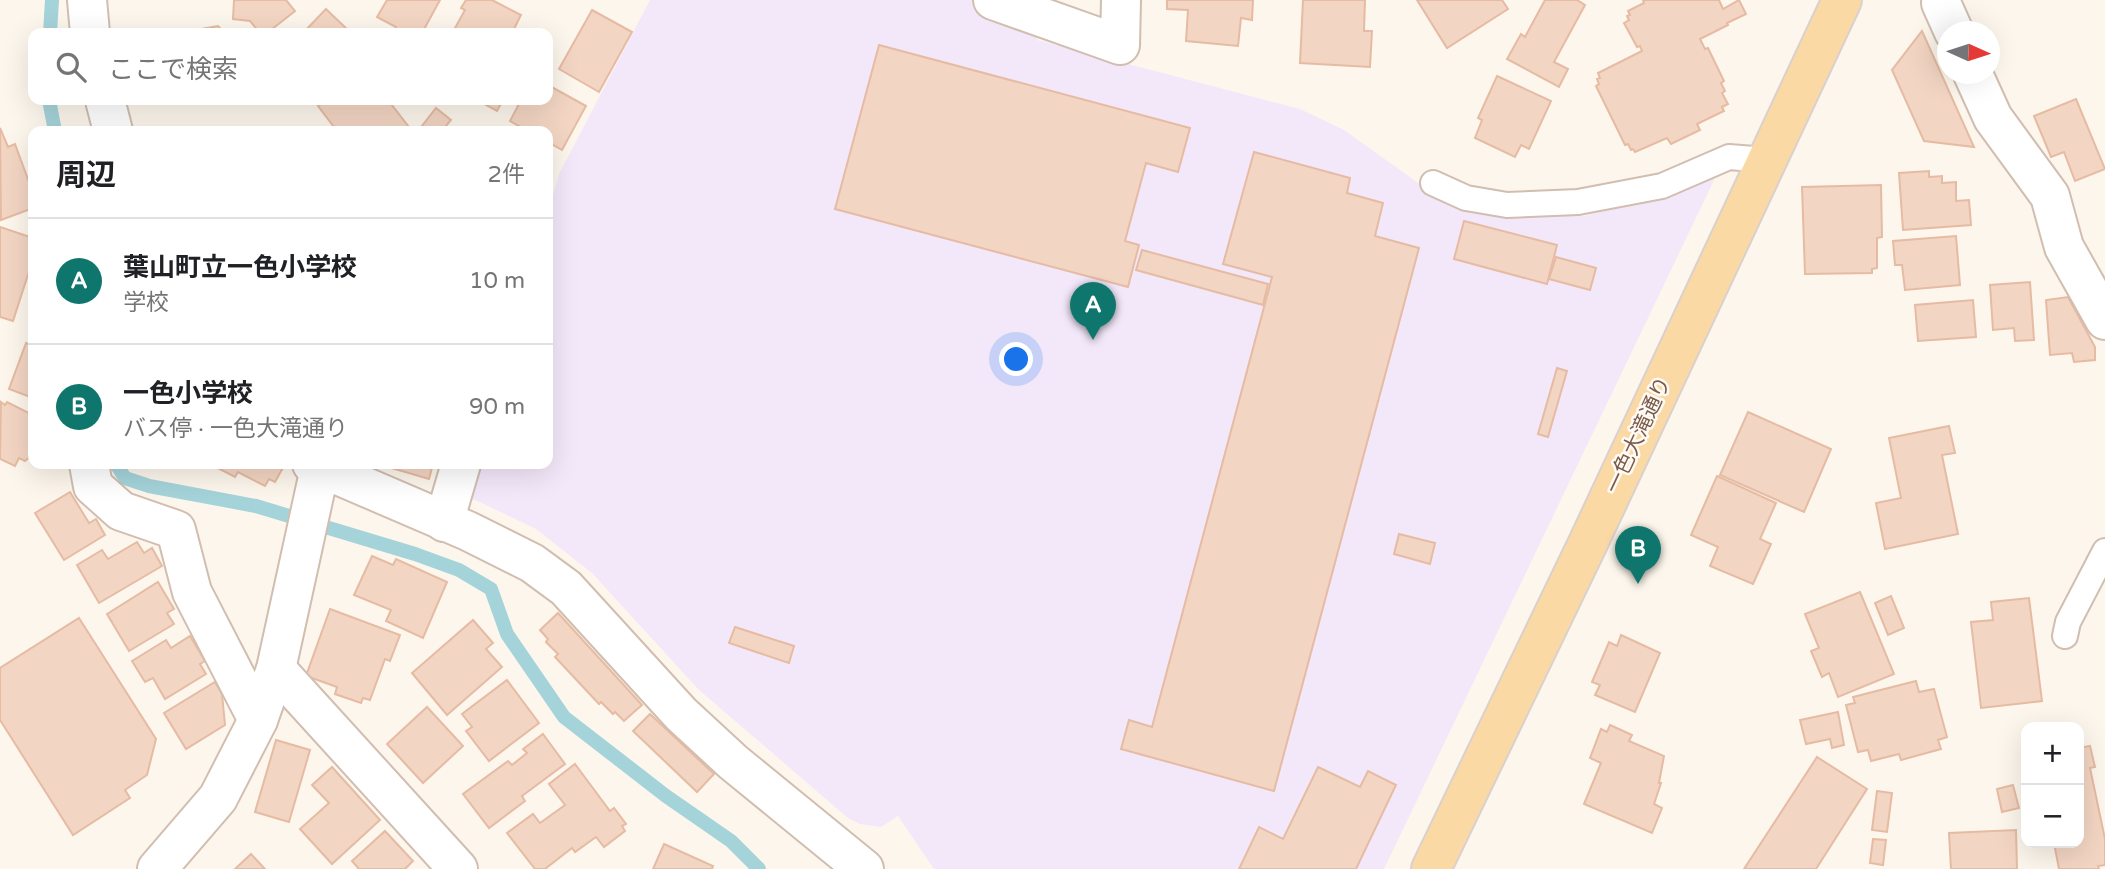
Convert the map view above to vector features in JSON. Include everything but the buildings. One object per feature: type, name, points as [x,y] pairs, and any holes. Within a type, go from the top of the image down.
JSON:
[{"type":"main road","name":"一色大滝通り","points":[[1431,869],[1589,541],[1842,0]]},
{"type":"street","points":[[87,0],[90,28]]},
{"type":"street","points":[[993,0],[1120,44],[1121,0]]},
{"type":"street","points":[[1978,84],[1993,118],[2050,196],[2064,247],[2105,320]]},
{"type":"street","points":[[106,105],[112,126]]},
{"type":"street","points":[[90,469],[93,486],[121,511],[176,530],[192,592],[257,720]]},
{"type":"street","points":[[444,522],[460,469]]},
{"type":"street","points":[[157,869],[218,798],[257,720],[276,669],[316,476],[468,531],[532,563],[566,588],[681,714],[733,762],[864,869]]},
{"type":"street","points":[[276,669],[457,869]]},
{"type":"lane","points":[[1433,183],[1466,198],[1507,205],[1578,202],[1662,186],[1729,157],[1766,160]]},
{"type":"lane","points":[[2065,636],[2068,622],[2105,551]]},
{"type":"shaded area","points":[[650,0],[984,0],[1040,25],[1037,40],[1300,109],[1344,130],[1442,200],[1501,212],[1584,216],[1665,197],[1716,176],[1384,869],[934,869],[898,816],[881,827],[860,824],[848,818],[699,690],[592,573],[536,529],[467,496],[475,469],[553,469],[553,195],[559,174]]},
{"type":"waterway","points":[[50,28],[52,0]]},
{"type":"waterway","points":[[50,105],[54,126]]},
{"type":"waterway","points":[[119,469],[125,478],[149,486],[256,506],[415,554],[459,570],[491,589],[507,634],[564,717],[666,796],[731,841],[759,869]]},
{"type":"place","name":"葉山町立一色小学校","points":[[1093,340]]},
{"type":"place","name":"一色小学校","points":[[1638,584]]}]
